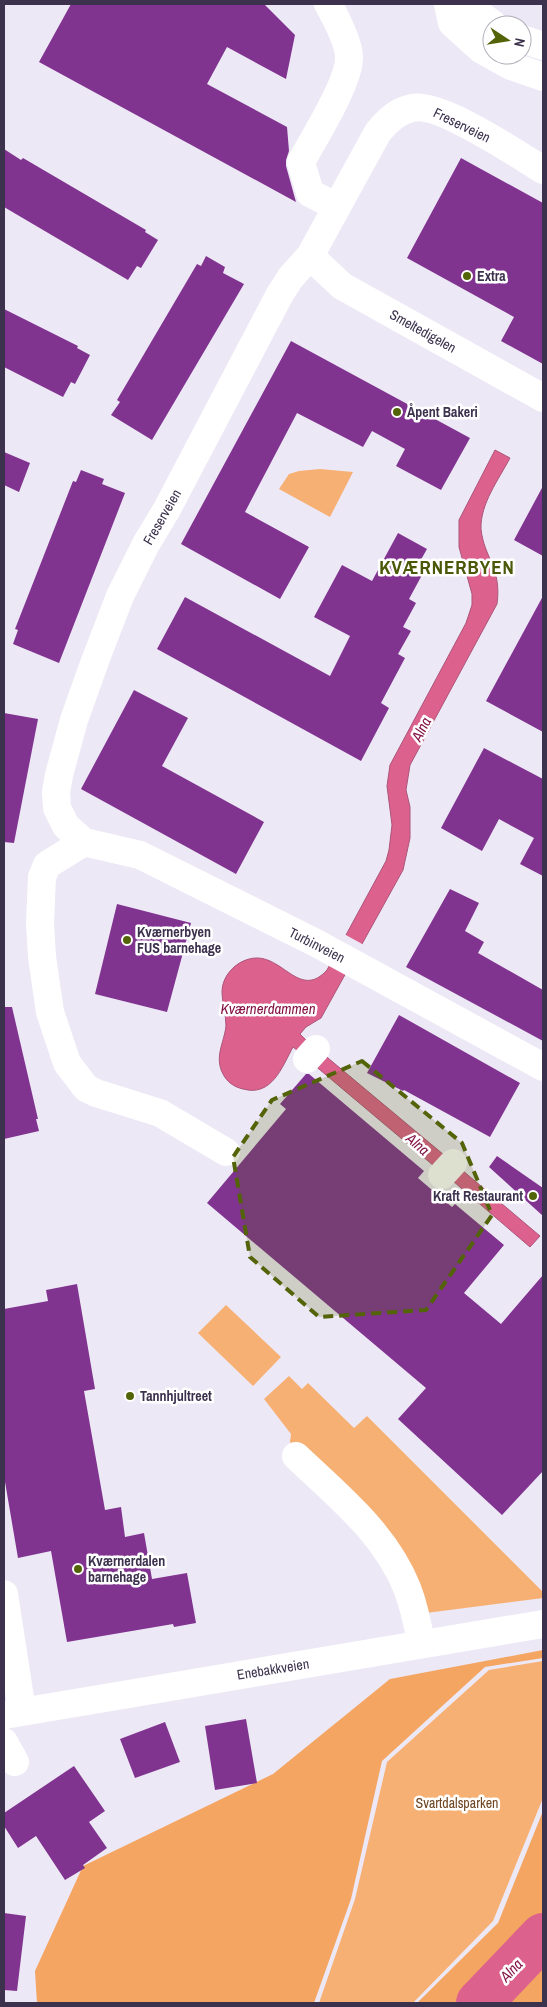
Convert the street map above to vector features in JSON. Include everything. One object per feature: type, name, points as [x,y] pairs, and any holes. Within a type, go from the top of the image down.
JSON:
[{"type":"main road","points":[[328,4],[338,21],[350,57],[344,80],[301,162],[310,193],[337,207]]},
{"type":"main road","points":[[448,4],[452,23],[470,40],[495,59],[535,75]]},
{"type":"main road","points":[[466,4],[482,16]]},
{"type":"main road","name":"Freserveien","points":[[84,842],[66,826],[57,808],[56,792],[74,720],[113,615],[146,544],[172,501],[280,294],[291,277],[310,256],[378,132],[388,120],[401,112],[414,107],[429,109],[455,118],[543,170]]},
{"type":"main road","name":"Smeltedigelen","points":[[310,256],[342,286],[543,398]]},
{"type":"main road","points":[[84,842],[47,865],[42,877],[40,923],[42,957],[50,1012],[67,1063],[86,1088],[96,1093],[160,1113],[226,1152]]},
{"type":"main road","name":"Turbinveien","points":[[84,842],[140,855],[328,950],[543,1067]]},
{"type":"main road","points":[[296,1456],[361,1518],[382,1543],[407,1588],[414,1609],[421,1644]]},
{"type":"main road","points":[[4,1594],[13,1713]]},
{"type":"main road","name":"Enebakkveien","points":[[13,1713],[543,1624]]},
{"type":"highlighted area","points":[[362,1061],[462,1143],[492,1215],[426,1310],[319,1317],[250,1257],[233,1157],[272,1100]]},
{"type":"green space","points":[[320,469],[353,472],[330,517],[279,489],[289,474]]},
{"type":"green space","points":[[226,1305],[281,1357],[253,1386],[198,1333]]},
{"type":"green space","points":[[289,1376],[302,1389],[308,1383],[354,1428],[367,1416],[543,1592],[543,1598],[426,1613],[349,1496],[290,1442],[291,1434],[264,1399]]},
{"type":"green space","name":"Svartdalsparken","points":[[543,1661],[543,1798],[493,1921],[413,2003],[319,2003],[355,1899],[387,1762],[489,1670]]},
{"type":"shaded area","points":[[543,1650],[543,1658],[485,1667],[382,1761],[351,1899],[314,2003],[37,2003],[35,1971],[83,1866],[273,1774],[390,1679]]},
{"type":"shaded area","points":[[543,1811],[543,2003],[417,2003],[498,1923]]},
{"type":"water","name":"Kværnerdammen","points":[[495,450],[510,458],[487,501],[481,529],[485,548],[497,581],[497,604],[410,765],[406,790],[410,807],[410,838],[403,870],[321,1018],[306,1027],[300,1034],[310,1044],[302,1054],[293,1047],[275,1078],[262,1089],[253,1090],[237,1087],[225,1077],[219,1062],[226,1026],[222,992],[228,973],[238,964],[257,958],[276,964],[301,979],[318,978],[327,970],[386,861],[392,825],[387,786],[390,765],[466,623],[472,605],[472,594],[459,547],[459,520]]},
{"type":"water","points":[[322,1053],[450,1160],[440,1171],[313,1064]]},
{"type":"water","points":[[456,1165],[540,1236],[530,1247],[446,1175]]},
{"type":"pier","points":[[344,934],[364,945],[348,975],[328,964]]},
{"type":"building","points":[[71,4],[264,4],[295,35],[286,79],[227,47],[207,84],[287,127],[289,151],[286,166],[296,202],[39,62]]},
{"type":"building","points":[[4,149],[21,160],[23,158],[146,230],[145,232],[158,240],[141,268],[137,266],[128,280],[4,207]]},
{"type":"building","points":[[461,158],[543,203],[543,364],[501,341],[514,317],[407,258]]},
{"type":"building","points":[[206,256],[225,267],[223,273],[244,284],[152,440],[111,415],[120,402],[117,400],[197,264],[201,266]]},
{"type":"building","points":[[4,309],[78,346],[77,348],[90,355],[75,384],[71,382],[63,397],[4,367]]},
{"type":"building","points":[[291,341],[470,438],[441,490],[396,466],[405,449],[372,431],[363,447],[297,413],[245,512],[309,547],[280,599],[181,544]]},
{"type":"building","points":[[4,452],[30,463],[19,492],[4,485]]},
{"type":"building","points":[[81,470],[104,479],[102,484],[125,493],[59,663],[13,644],[18,630],[15,629],[73,481],[76,482]]},
{"type":"building","points":[[543,486],[543,556],[514,540]]},
{"type":"building","points":[[398,533],[427,549],[414,572],[422,575],[409,599],[416,603],[403,627],[411,631],[398,654],[405,658],[381,703],[389,708],[361,761],[157,649],[185,597],[330,676],[350,636],[314,617],[342,565],[372,581]]},
{"type":"building","points":[[543,596],[543,732],[486,701]]},
{"type":"building","points":[[134,690],[188,718],[162,766],[264,822],[236,874],[81,789]]},
{"type":"building","points":[[4,713],[38,719],[14,843],[4,842]]},
{"type":"building","points":[[484,748],[543,779],[543,876],[520,864],[534,838],[499,819],[482,851],[441,828]]},
{"type":"building","points":[[450,889],[479,903],[465,931],[484,942],[478,953],[543,990],[543,1041],[406,967]]},
{"type":"building","points":[[117,904],[191,923],[167,1012],[95,994]]},
{"type":"building","points":[[4,1007],[12,1007],[38,1119],[36,1119],[39,1131],[4,1139]]},
{"type":"building","points":[[399,1015],[520,1083],[490,1137],[404,1090],[367,1073]]},
{"type":"building","points":[[306,1074],[309,1074],[424,1171],[418,1178],[452,1207],[455,1204],[504,1245],[464,1293],[501,1324],[543,1275],[543,1471],[502,1515],[398,1419],[426,1388],[207,1203],[286,1109],[280,1104]]},
{"type":"building","points":[[497,1156],[543,1188],[543,1216],[489,1167]]},
{"type":"building","points":[[77,1284],[95,1389],[84,1391],[105,1510],[121,1507],[125,1537],[144,1533],[152,1579],[187,1573],[196,1623],[174,1627],[173,1624],[67,1642],[51,1551],[18,1558],[4,1476],[4,1309],[48,1301],[46,1290]]},
{"type":"building","points":[[246,1719],[257,1783],[215,1790],[205,1726]]},
{"type":"building","points":[[165,1722],[180,1762],[135,1778],[120,1739]]},
{"type":"building","points":[[74,1766],[105,1811],[89,1822],[107,1848],[83,1865],[85,1868],[65,1880],[36,1836],[18,1848],[4,1826],[4,1813]]},
{"type":"building","points":[[4,1913],[26,1916],[17,1991],[4,1990]]},
{"type":"waterway","name":"Alna","points":[[479,2003],[543,1936]]},
{"type":"place","name":"Extra","points":[[467,276]]},
{"type":"place","name":"Åpent Bakeri","points":[[397,412]]},
{"type":"place","name":"Kværnerbyen FUS barnehage","points":[[127,940]]},
{"type":"place","name":"Kraft Restaurant","points":[[533,1196]]},
{"type":"place","name":"Tannhjultreet","points":[[130,1396]]},
{"type":"place","name":"Kværnerdalen barnehage","points":[[78,1569]]},
{"type":"district","name":"KVÆRNERBYEN","points":[[447,567]]}]
